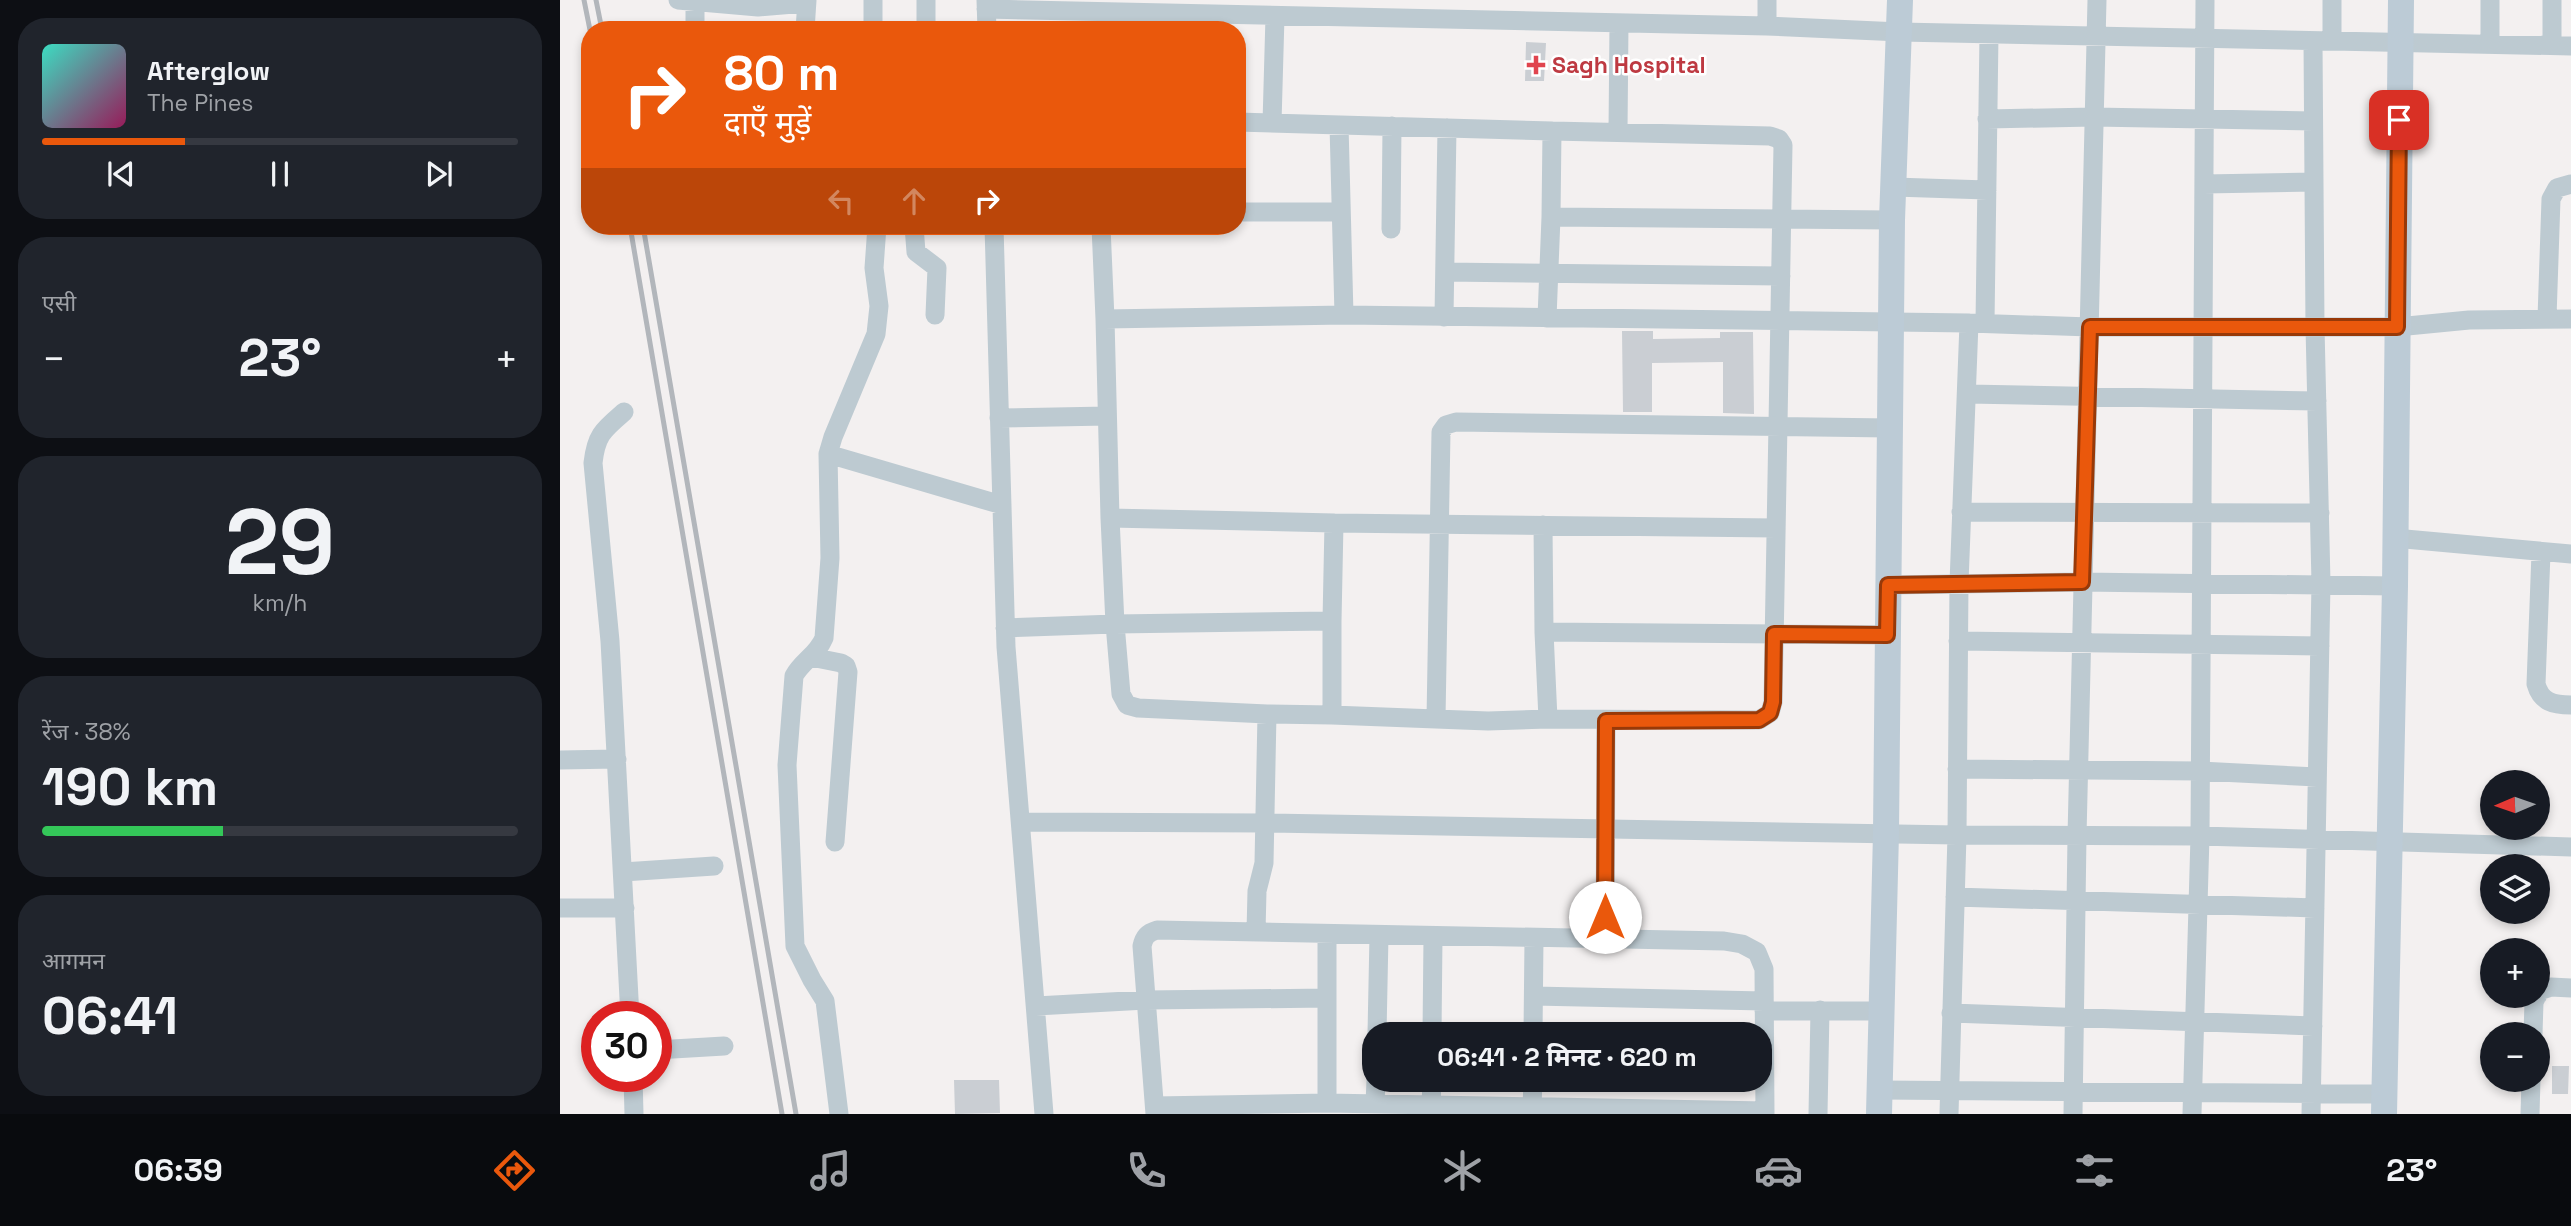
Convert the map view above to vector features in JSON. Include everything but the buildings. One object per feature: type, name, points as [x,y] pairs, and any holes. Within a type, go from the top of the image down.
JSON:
[{"type":"street","points":[[873,0],[873,21]]},
{"type":"street","points":[[926,0],[926,21]]},
{"type":"street","points":[[1767,0],[1767,26]]},
{"type":"street","points":[[1900,0],[1892,220],[1886,833],[1880,1102],[1949,1089],[2193,1092],[2311,1104],[2384,1104],[2395,586],[2400,0]]},
{"type":"street","points":[[2073,1114],[2096,0]]},
{"type":"street","points":[[2192,1114],[2200,836],[2205,0]]},
{"type":"street","points":[[2311,1104],[2321,583],[2313,121],[2322,41],[2332,0]]},
{"type":"street","points":[[2490,0],[2490,44]]},
{"type":"street","points":[[986,4],[1275,16],[2561,46],[2552,0]]},
{"type":"street","points":[[692,21],[686,1],[738,2],[758,7],[807,1],[806,21]]},
{"type":"street","points":[[1272,123],[1275,16]]},
{"type":"street","points":[[1618,131],[1619,23]]},
{"type":"street","points":[[1949,1114],[1957,835],[1961,512],[1968,394],[1977,323],[1986,190],[1989,34]]},
{"type":"street","points":[[1987,119],[2094,117],[2313,121]]},
{"type":"street","points":[[1101,235],[1115,624],[1121,694],[1128,705],[1138,708],[1267,714],[1488,721],[1759,720],[1770,713],[1773,702],[1782,219],[1783,145],[1779,139],[1770,135],[1246,122]]},
{"type":"street","points":[[1339,125],[1343,315]]},
{"type":"street","points":[[1391,229],[1392,126]]},
{"type":"street","points":[[1444,317],[1447,128]]},
{"type":"street","points":[[1547,318],[1552,131]]},
{"type":"street","points":[[2204,184],[2314,182]]},
{"type":"street","points":[[2547,318],[2551,199],[2557,188],[2571,184]]},
{"type":"street","points":[[1894,187],[1986,190]]},
{"type":"street","points":[[1246,212],[1341,212]]},
{"type":"street","points":[[1551,217],[1892,220]]},
{"type":"street","points":[[839,1114],[825,1000],[800,958],[795,940],[787,765],[794,676],[799,667],[820,649],[826,623],[830,558],[828,454],[876,334],[876,235]]},
{"type":"street","points":[[915,235],[916,252],[937,268],[935,314]]},
{"type":"street","points":[[994,235],[1005,628],[1044,1114]]},
{"type":"street","points":[[1445,272],[1781,276]]},
{"type":"street","points":[[1105,319],[1343,315],[1977,323],[2090,327],[2397,327],[2469,320],[2571,319]]},
{"type":"street","points":[[1968,394],[2317,401]]},
{"type":"street","points":[[624,412],[600,432],[593,463],[610,641],[629,1001]]},
{"type":"street","points":[[999,418],[1107,416]]},
{"type":"street","points":[[1436,719],[1441,432],[1446,425],[1456,422],[1890,428]]},
{"type":"street","points":[[828,454],[1002,505]]},
{"type":"street","points":[[1961,512],[2320,513]]},
{"type":"street","points":[[1110,518],[1776,528]]},
{"type":"street","points":[[1332,715],[1334,523]]},
{"type":"street","points":[[1543,525],[1548,719]]},
{"type":"street","points":[[2394,538],[2571,554]]},
{"type":"street","points":[[2541,553],[2536,684],[2538,692],[2550,704],[2571,705]]},
{"type":"street","points":[[1888,585],[2082,582],[2395,586]]},
{"type":"street","points":[[1005,628],[1332,621]]},
{"type":"street","points":[[1544,632],[1887,635]]},
{"type":"street","points":[[1958,641],[2320,646]]},
{"type":"street","points":[[811,657],[841,663],[846,666],[848,672],[835,842]]},
{"type":"street","points":[[1256,932],[1257,891],[1264,863],[1267,714]]},
{"type":"street","points":[[1605,940],[1606,721]]},
{"type":"street","points":[[560,760],[617,759]]},
{"type":"street","points":[[1957,769],[2200,771],[2317,777]]},
{"type":"street","points":[[1021,822],[2200,836],[2571,847]]},
{"type":"street","points":[[623,872],[714,866]]},
{"type":"street","points":[[1955,897],[2315,908]]},
{"type":"street","points":[[560,908],[625,908]]},
{"type":"street","points":[[1157,930],[1256,932],[1742,944],[1757,952],[1764,968],[1765,1113],[1327,1103],[1155,1110],[1142,946],[1144,938],[1157,930]]},
{"type":"street","points":[[1327,934],[1327,1103]]},
{"type":"street","points":[[1377,1022],[1380,935]]},
{"type":"street","points":[[1432,1022],[1433,937]]},
{"type":"street","points":[[1533,1022],[1534,939]]},
{"type":"street","points":[[2550,988],[2571,988]]},
{"type":"street","points":[[1534,996],[1882,1011]]},
{"type":"street","points":[[1036,1006],[1146,1000],[1327,998]]},
{"type":"street","points":[[1818,1114],[1820,1010]]},
{"type":"street","points":[[1951,1013],[2312,1026]]},
{"type":"street","points":[[672,1049],[724,1046]]},
{"type":"street","points":[[633,1092],[634,1114]]},
{"type":"street","points":[[1375,1104],[1376,1092]]},
{"type":"street","points":[[1431,1106],[1432,1092]]},
{"type":"street","points":[[1532,1107],[1533,1092]]},
{"type":"street","points":[[2530,1114],[2531,1092]]},
{"type":"railway","points":[[584,0],[588,21]]},
{"type":"railway","points":[[596,0],[600,21]]},
{"type":"railway","points":[[632,235],[782,1114]]},
{"type":"railway","points":[[645,235],[796,1114]]},
{"type":"place","name":"Sagh Hospital","points":[[1536,65]]},
{"type":"route","points":[[1605,917],[1606,721],[1759,720],[1770,713],[1773,702],[1774,634],[1887,635],[1888,585],[2082,582],[2090,327],[2397,327],[2399,120]]}]
